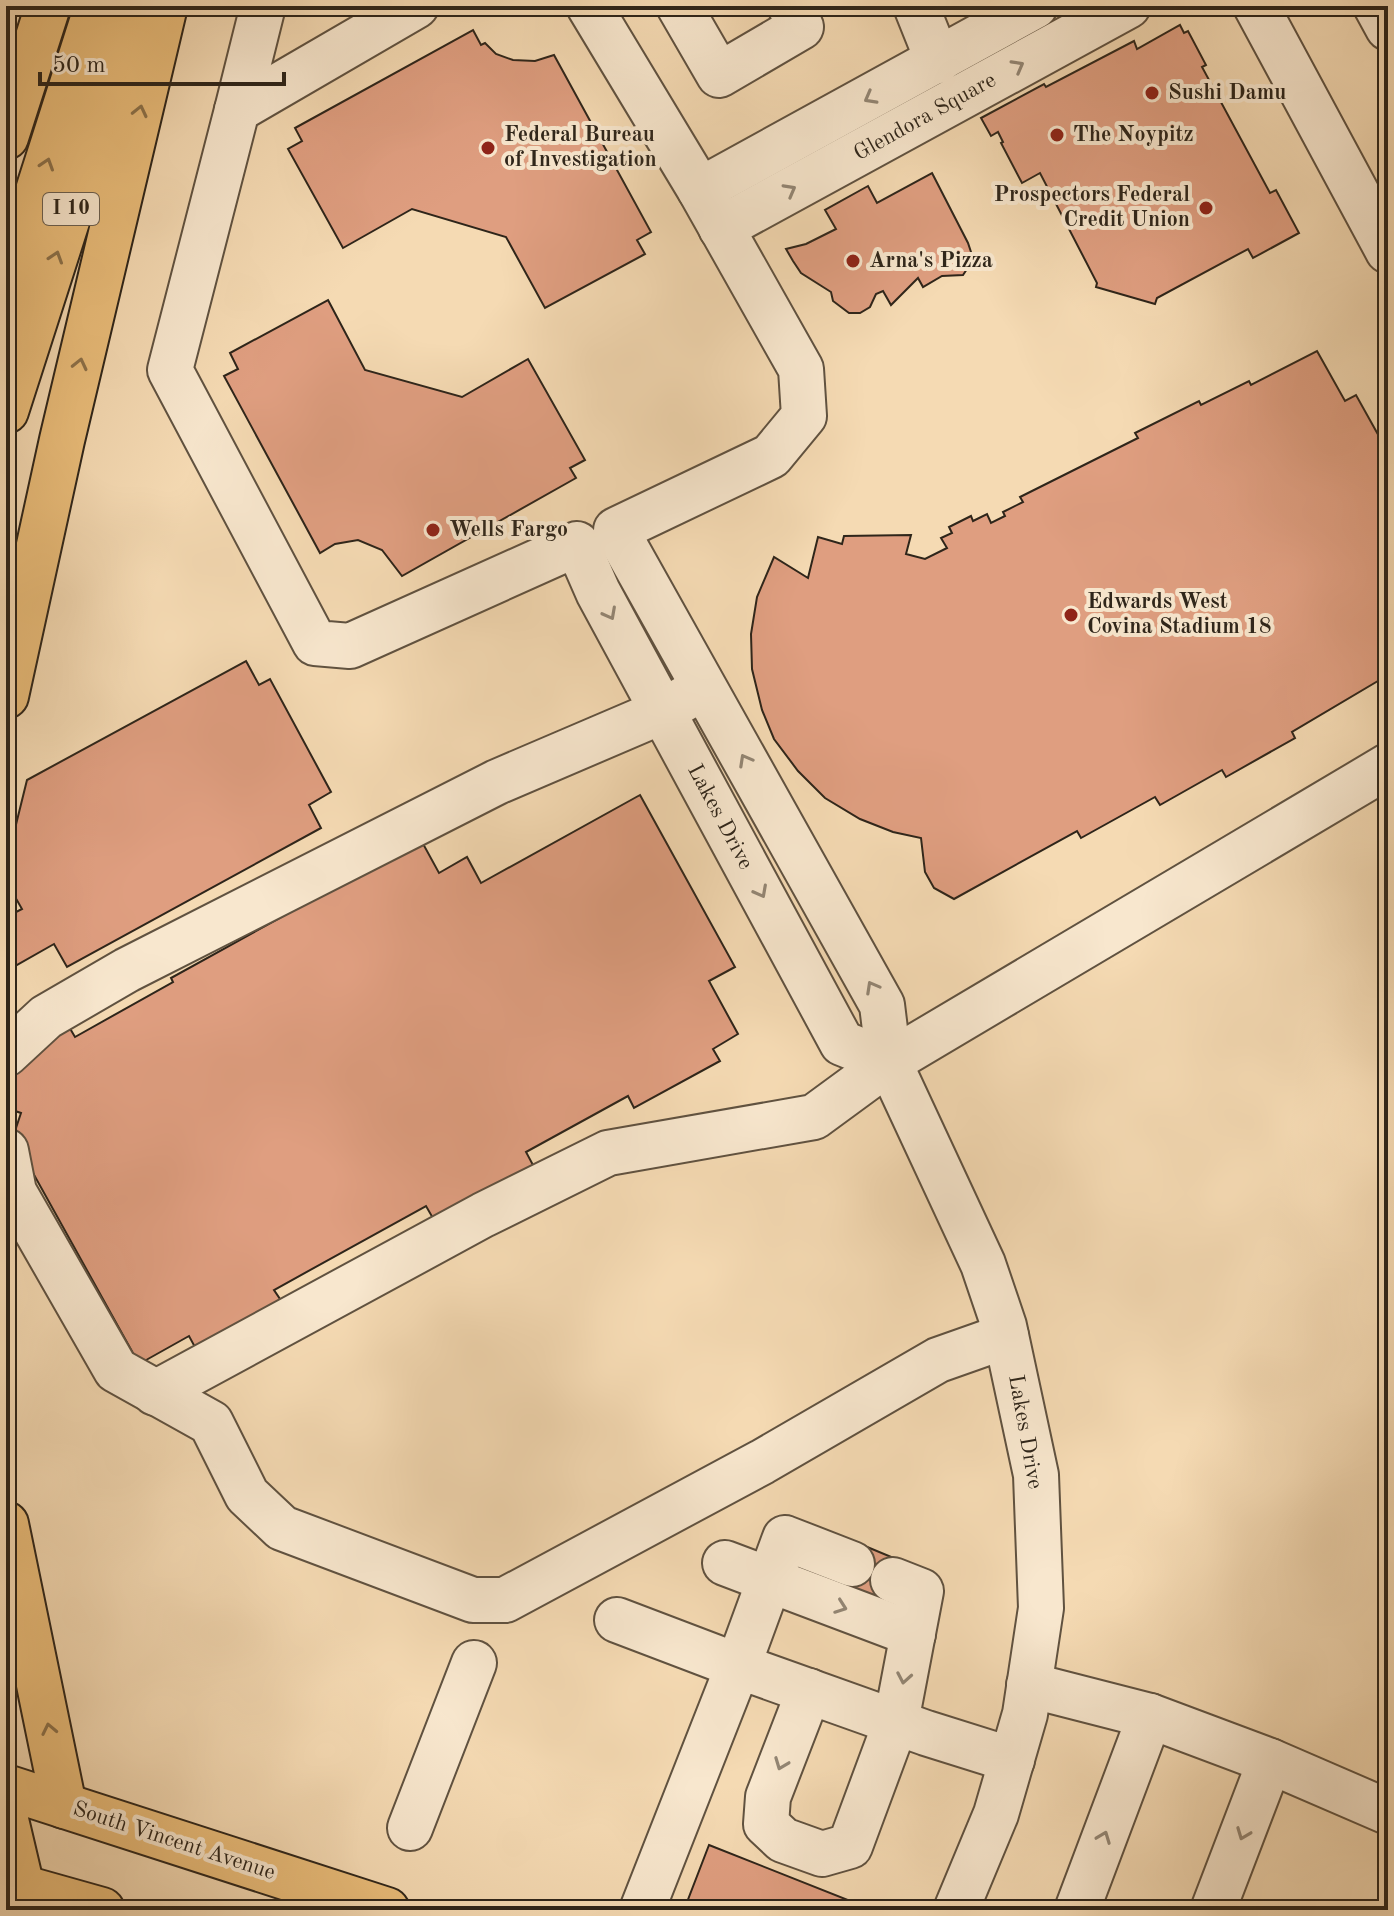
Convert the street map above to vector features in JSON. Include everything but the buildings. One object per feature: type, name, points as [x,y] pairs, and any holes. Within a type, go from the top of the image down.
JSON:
[{"type":"main road","points":[[6,137],[48,6]]},
{"type":"main road","points":[[6,291],[97,6]]},
{"type":"main road","name":"I 10","points":[[6,411],[136,6]]},
{"type":"main road","points":[[6,696],[62,440],[165,6]]},
{"type":"main road","points":[[6,618],[62,440]]},
{"type":"main road","points":[[6,1524],[64,1806]]},
{"type":"main road","name":"South Vincent Avenue","points":[[6,1787],[387,1910]]},
{"type":"main road","points":[[6,1820],[14,1894],[102,1910]]},
{"type":"street","points":[[263,6],[170,370],[315,643],[350,646],[771,456],[804,416],[801,369],[700,190],[676,155],[596,8]]},
{"type":"street","points":[[237,110],[416,6]]},
{"type":"street","points":[[679,6],[719,75],[801,27],[790,6]]},
{"type":"street","points":[[916,6],[938,61]]},
{"type":"street","name":"Glendora Square","points":[[700,190],[1035,6]]},
{"type":"street","name":"Glendora Square","points":[[721,228],[1128,6]]},
{"type":"street","points":[[1256,6],[1388,251]]},
{"type":"street","points":[[1376,6],[1388,28]]},
{"type":"street","name":"Lakes Drive","points":[[596,537],[704,686],[882,1005],[889,1062],[983,1264],[1006,1336],[1036,1475],[1041,1608],[1029,1685],[1014,1751],[996,1814],[956,1910]]},
{"type":"street","name":"Lakes Drive","points":[[596,537],[598,592],[842,1043],[889,1062]]},
{"type":"street","points":[[6,1054],[46,1017],[127,970],[497,782],[663,711],[704,686]]},
{"type":"street","points":[[155,1393],[483,1215],[608,1153],[814,1117],[889,1062],[1388,766]]},
{"type":"street","points":[[6,1151],[14,1192],[116,1370],[211,1423],[247,1495],[282,1528],[473,1600],[505,1600],[762,1462],[938,1360],[1006,1336]]},
{"type":"street","points":[[642,1910],[785,1538],[852,1564]]},
{"type":"street","points":[[725,1563],[913,1634]]},
{"type":"street","points":[[809,1691],[768,1797],[766,1824],[783,1840],[822,1854],[850,1846],[896,1722],[921,1591],[893,1580]]},
{"type":"street","points":[[617,1620],[896,1722],[1014,1751]]},
{"type":"street","points":[[410,1828],[474,1663]]},
{"type":"street","points":[[1029,1685],[1150,1716],[1270,1761],[1388,1812]]},
{"type":"street","points":[[1077,1910],[1150,1716]]},
{"type":"street","points":[[1213,1910],[1270,1761]]},
{"type":"place","name":"Sushi Damu","points":[[1152,93]]},
{"type":"place","name":"The Noypitz","points":[[1057,135]]},
{"type":"place","name":"Federal Bureau of Investigation","points":[[488,148]]},
{"type":"place","name":"Prospectors Federal Credit Union","points":[[1206,208]]},
{"type":"place","name":"Arna's Pizza","points":[[853,261]]},
{"type":"place","name":"Wells Fargo","points":[[433,530]]},
{"type":"place","name":"Edwards West Covina Stadium 18","points":[[1071,615]]}]
